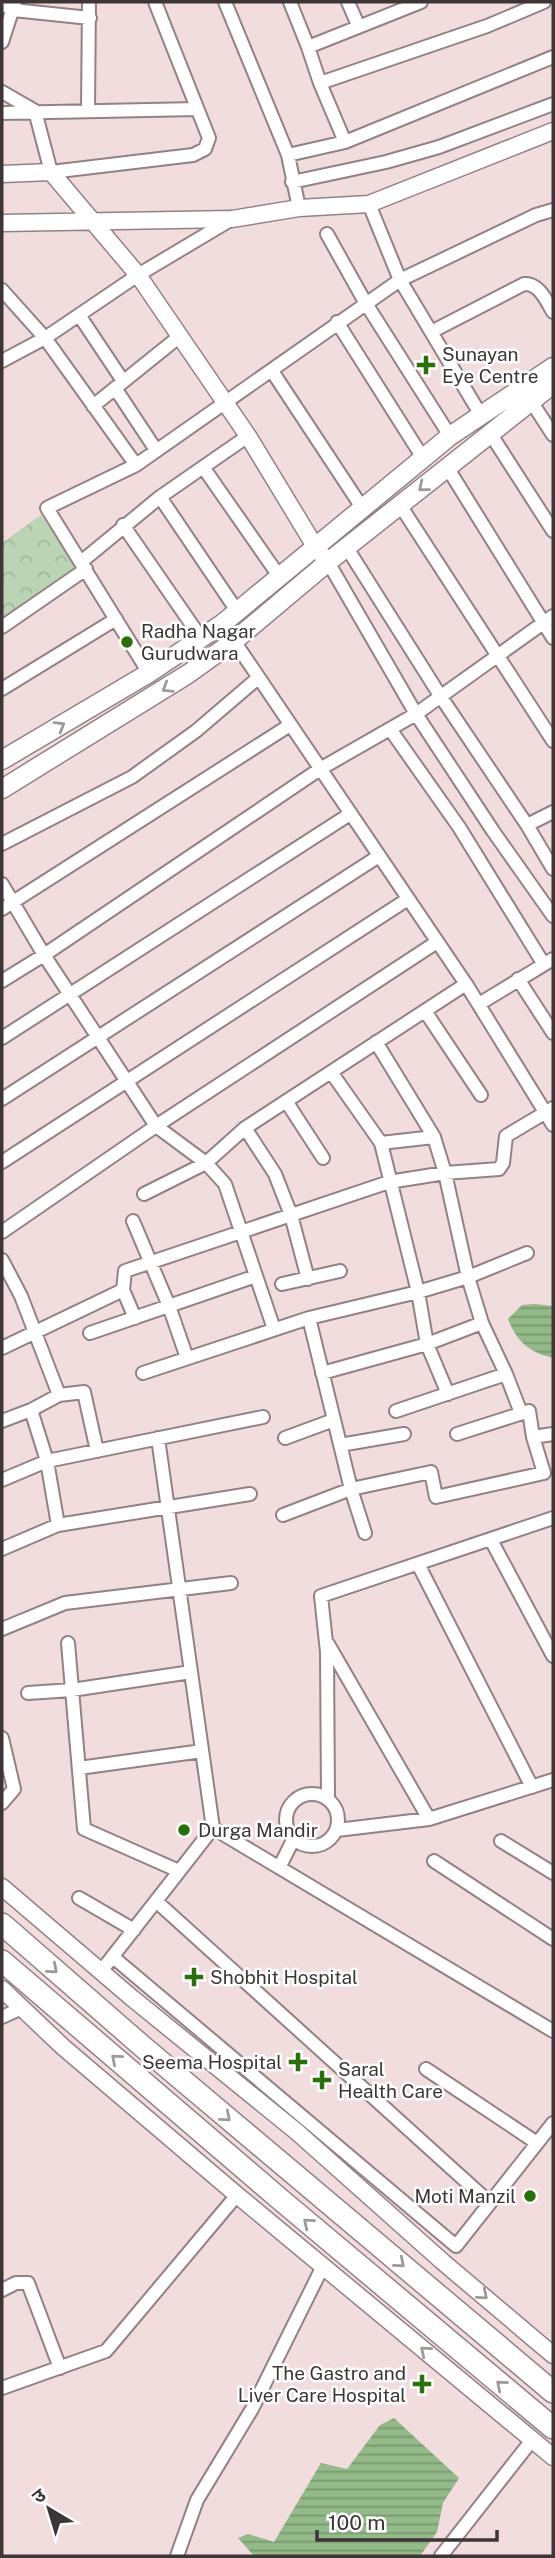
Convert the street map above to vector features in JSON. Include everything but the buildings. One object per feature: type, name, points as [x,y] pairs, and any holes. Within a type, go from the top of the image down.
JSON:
[{"type":"highway","points":[[2,1924],[142,2046],[553,2392]]},
{"type":"highway","points":[[2,1961],[553,2428]]},
{"type":"main road","points":[[2,760],[149,673],[201,638],[279,576],[322,555],[346,548],[447,467],[486,425],[553,367]]},
{"type":"main road","points":[[2,789],[178,681],[234,641],[322,555],[363,509],[450,436],[486,425],[531,401],[553,384]]},
{"type":"street","points":[[88,110],[89,2]]},
{"type":"street","points":[[2,174],[51,172],[193,155],[205,149],[209,138],[155,2]]},
{"type":"street","points":[[225,2],[288,155],[299,208]]},
{"type":"street","points":[[290,2],[345,142]]},
{"type":"street","points":[[348,2],[358,25]]},
{"type":"street","points":[[308,47],[421,2]]},
{"type":"street","points":[[320,83],[487,26],[544,2]]},
{"type":"street","points":[[2,42],[10,5],[90,18]]},
{"type":"street","points":[[288,155],[345,142],[553,57]]},
{"type":"street","points":[[2,92],[36,111],[51,172],[138,275],[180,336],[322,555],[416,714],[553,916]]},
{"type":"street","points":[[292,182],[386,162],[439,147],[553,104]]},
{"type":"street","points":[[2,113],[197,108]]},
{"type":"street","points":[[2,223],[232,219],[299,208],[369,204],[553,131]]},
{"type":"street","points":[[369,204],[400,280],[553,531]]},
{"type":"street","points":[[149,673],[47,508],[136,464],[400,280],[536,215],[553,210]]},
{"type":"street","points":[[2,361],[45,338],[138,275],[232,219]]},
{"type":"street","points":[[327,234],[365,302],[450,436]]},
{"type":"street","points":[[430,332],[524,284],[531,283],[537,287],[553,312]]},
{"type":"street","points":[[2,290],[45,338],[136,464]]},
{"type":"street","points":[[79,315],[156,450]]},
{"type":"street","points":[[337,322],[423,458]]},
{"type":"street","points":[[93,406],[180,336]]},
{"type":"street","points":[[272,370],[363,509]]},
{"type":"street","points":[[531,401],[553,435]]},
{"type":"street","points":[[2,627],[84,565],[123,525],[247,436]]},
{"type":"street","points":[[203,467],[279,576]]},
{"type":"street","points":[[447,467],[548,620],[553,638]]},
{"type":"street","points":[[160,497],[237,611]]},
{"type":"street","points":[[400,505],[553,741]]},
{"type":"street","points":[[123,525],[201,638]]},
{"type":"street","points":[[346,548],[553,869]]},
{"type":"street","points":[[2,689],[116,620]]},
{"type":"street","points":[[2,981],[320,769],[416,714],[548,620]]},
{"type":"street","points":[[234,641],[550,1110],[553,1125]]},
{"type":"street","points":[[2,844],[132,776],[196,731],[258,678]]},
{"type":"street","points":[[7,905],[290,725]]},
{"type":"street","points":[[390,729],[548,961],[479,1004]]},
{"type":"street","points":[[527,825],[553,812]]},
{"type":"street","points":[[2,1038],[350,814]]},
{"type":"street","points":[[2,1099],[379,856]]},
{"type":"street","points":[[2,884],[7,905],[44,955],[156,1126],[206,1163],[225,1185],[274,1329]]},
{"type":"street","points":[[2,1162],[408,899]]},
{"type":"street","points":[[2,1232],[156,1126],[437,942]]},
{"type":"street","points":[[518,979],[553,1033]]},
{"type":"street","points":[[144,1194],[206,1163],[245,1128],[466,984]]},
{"type":"street","points":[[425,1011],[481,1095]]},
{"type":"street","points":[[376,1042],[433,1137],[445,1173],[468,1276],[482,1323],[522,1413]]},
{"type":"street","points":[[331,1072],[381,1143],[418,1292],[427,1344],[448,1394]]},
{"type":"street","points":[[286,1101],[323,1158]]},
{"type":"street","points":[[135,1318],[123,1290],[125,1271],[389,1182],[445,1173],[499,1169],[503,1163],[506,1136],[550,1110]]},
{"type":"street","points":[[245,1128],[275,1174],[308,1279]]},
{"type":"street","points":[[381,1143],[433,1137]]},
{"type":"street","points":[[134,1221],[187,1358]]},
{"type":"street","points":[[143,1373],[309,1318],[418,1292],[527,1253]]},
{"type":"street","points":[[2,1260],[21,1296],[59,1395]]},
{"type":"street","points":[[282,1284],[340,1271]]},
{"type":"street","points":[[90,1333],[256,1276]]},
{"type":"street","points":[[2,1348],[123,1290]]},
{"type":"street","points":[[309,1318],[351,1489],[365,1533]]},
{"type":"street","points":[[322,1373],[427,1344],[482,1323]]},
{"type":"street","points":[[396,1411],[506,1374]]},
{"type":"street","points":[[2,1421],[59,1395],[84,1392],[97,1451]]},
{"type":"street","points":[[31,1409],[47,1461],[58,1525]]},
{"type":"street","points":[[283,1516],[351,1489],[432,1472],[436,1497],[544,1473],[533,1437],[529,1411],[457,1434]]},
{"type":"street","points":[[2,1480],[47,1461],[263,1417]]},
{"type":"street","points":[[285,1438],[334,1420]]},
{"type":"street","points":[[340,1445],[404,1434]]},
{"type":"street","points":[[533,1437],[553,1434]]},
{"type":"street","points":[[102,1970],[213,1828],[158,1438]]},
{"type":"street","points":[[2,1549],[58,1525],[250,1494]]},
{"type":"street","points":[[328,1798],[326,1640],[321,1596],[553,1518]]},
{"type":"street","points":[[491,1540],[553,1656]]},
{"type":"street","points":[[418,1564],[532,1787]]},
{"type":"street","points":[[2,1629],[65,1603],[231,1583]]},
{"type":"street","points":[[326,1640],[429,1819]]},
{"type":"street","points":[[68,1643],[85,1829],[179,1871]]},
{"type":"street","points":[[29,1693],[72,1690],[191,1672]]},
{"type":"street","points":[[2,1738],[14,1789],[2,1802]]},
{"type":"street","points":[[79,1768],[202,1751]]},
{"type":"street","points":[[337,1830],[429,1819],[553,1780]]},
{"type":"street","points":[[306,1794],[328,1798],[339,1817],[337,1830],[327,1843],[314,1847],[297,1844],[285,1826],[286,1812],[295,1800],[306,1794]]},
{"type":"street","points":[[213,1828],[553,2031]]},
{"type":"street","points":[[280,1866],[293,1840]]},
{"type":"street","points":[[501,1841],[553,1873]]},
{"type":"street","points":[[434,1861],[553,1939]]},
{"type":"street","points":[[2,1887],[298,2132],[443,2262],[553,2355]]},
{"type":"street","points":[[79,1898],[134,1930]]},
{"type":"street","points":[[156,1901],[490,2203]]},
{"type":"street","points":[[113,1957],[456,2246],[553,2123]]},
{"type":"street","points":[[2,1989],[63,2047],[237,2195],[553,2457]]},
{"type":"street","points":[[2,2017],[22,2008]]},
{"type":"street","points":[[426,2069],[537,2143]]},
{"type":"street","points":[[2,2388],[106,2351],[237,2195]]},
{"type":"street","points":[[177,2556],[197,2500],[252,2409],[323,2266]]},
{"type":"street","points":[[2,2290],[16,2283],[28,2283],[61,2368]]},
{"type":"street","points":[[442,2556],[532,2440]]},
{"type":"green space","points":[[41,515],[76,567],[2,619],[2,543]]},
{"type":"shaded area","points":[[522,1305],[553,1306],[553,1358],[537,1353],[525,1345],[515,1334],[508,1319]]},
{"type":"shaded area","points":[[394,2418],[459,2478],[443,2503],[437,2532],[420,2556],[254,2556],[238,2538],[248,2534],[274,2542],[321,2463],[347,2469],[380,2425]]},
{"type":"place","name":"Sunayan Eye Centre","points":[[426,365]]},
{"type":"place","name":"Radha Nagar Gurudwara","points":[[127,642]]},
{"type":"place","name":"Durga Mandir","points":[[184,1830]]},
{"type":"place","name":"Shobhit Hospital","points":[[194,1977]]},
{"type":"place","name":"Seema Hospital","points":[[298,2062]]},
{"type":"place","name":"Saral Health Care","points":[[322,2080]]},
{"type":"place","name":"Moti Manzil","points":[[530,2196]]},
{"type":"place","name":"The Gastro and Liver Care Hospital","points":[[422,2384]]}]
